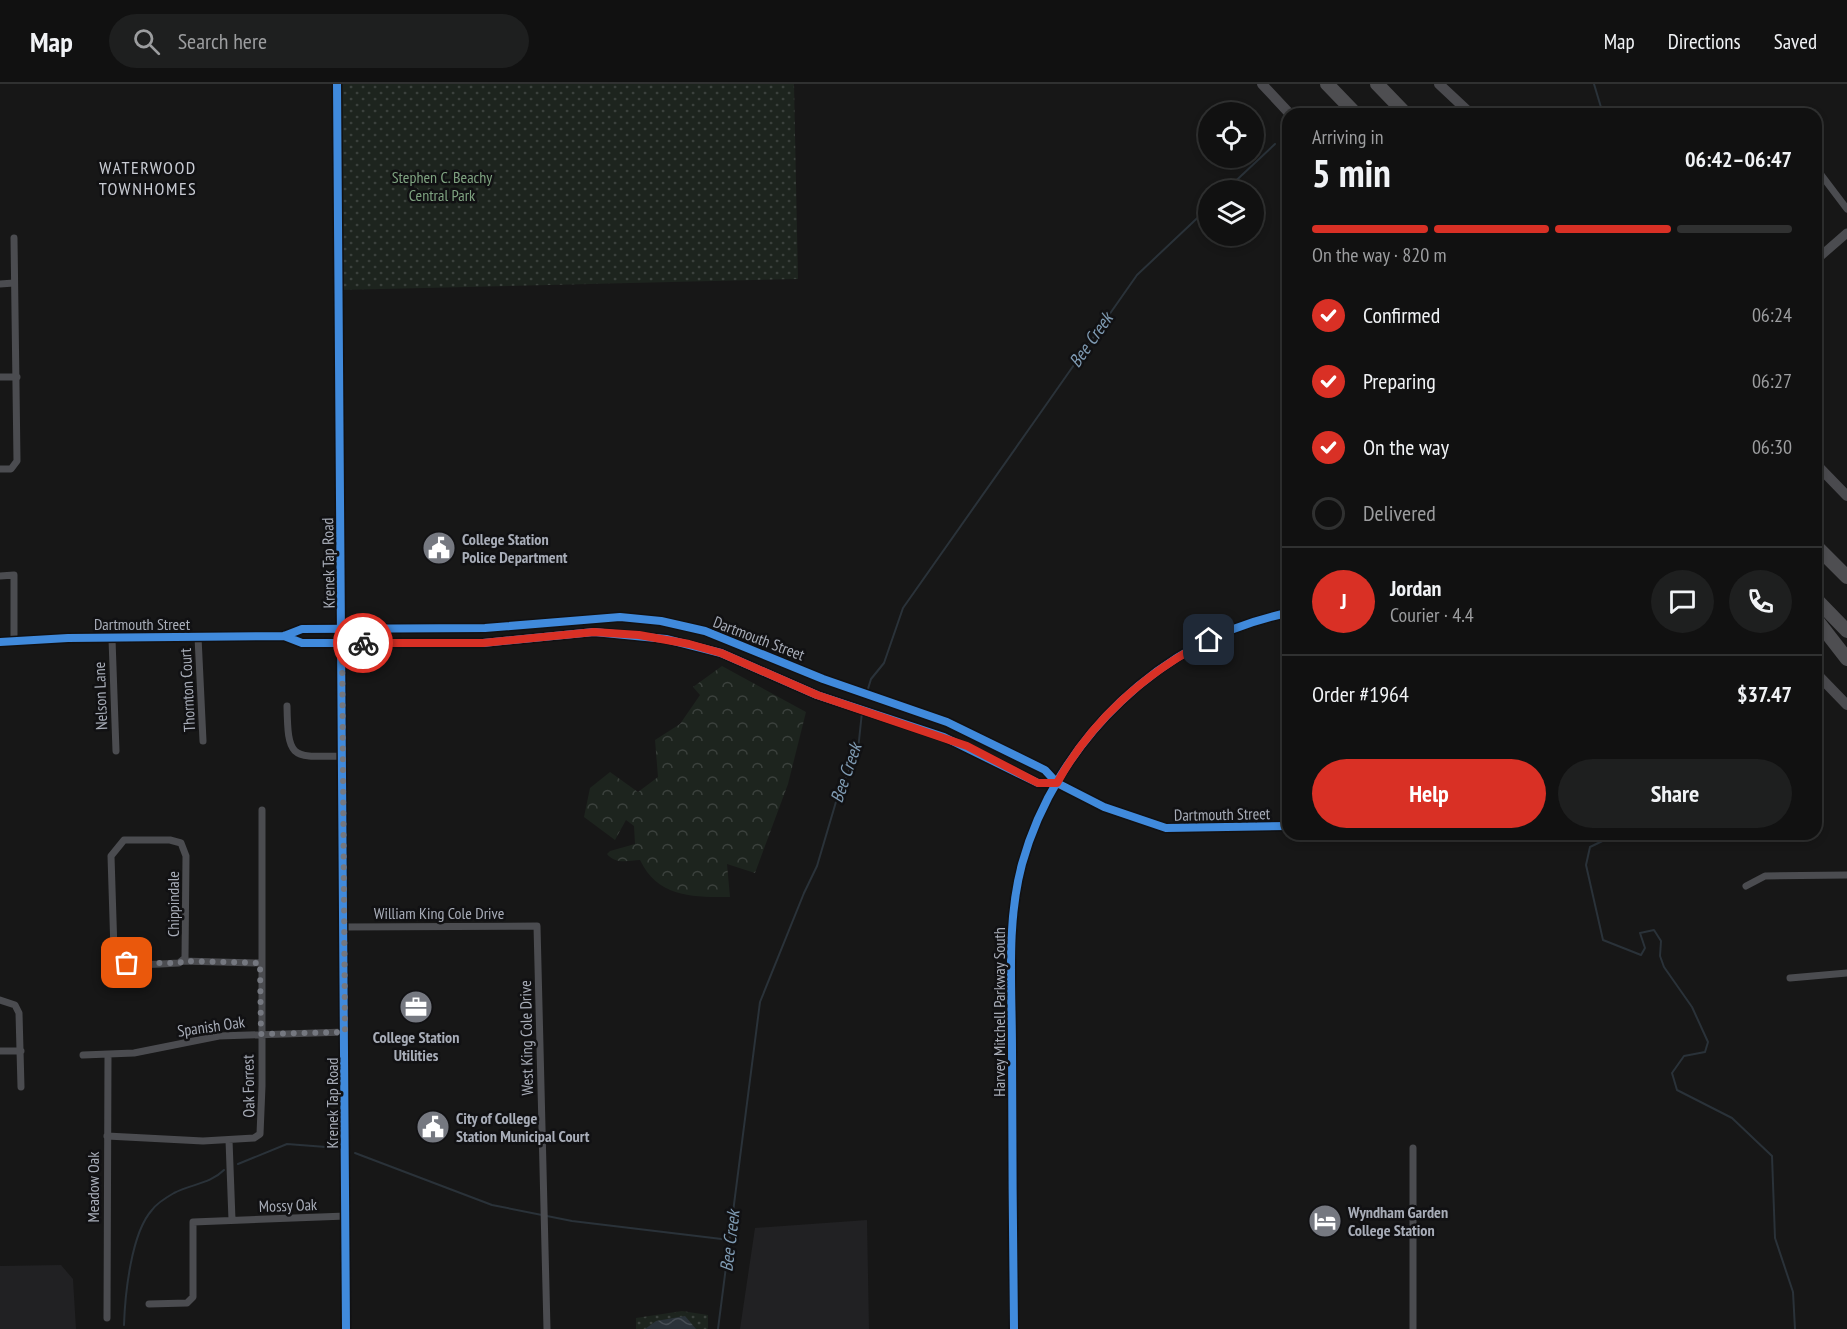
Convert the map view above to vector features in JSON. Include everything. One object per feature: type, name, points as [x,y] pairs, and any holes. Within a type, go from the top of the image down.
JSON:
[{"type":"highway","points":[[1327,84],[1350,108]]},
{"type":"highway","points":[[1377,84],[1400,108]]},
{"type":"highway","points":[[1822,552],[1847,577]]},
{"type":"highway","points":[[1822,605],[1847,631]]},
{"type":"highway","points":[[1822,627],[1847,659]]},
{"type":"main road","points":[[1262,84],[1284,108]]},
{"type":"main road","points":[[1439,84],[1465,108]]},
{"type":"main road","points":[[1822,470],[1847,496]]},
{"type":"main road","name":"Harvey Mitchell Parkway South","points":[[1014,1329],[1011,931],[1022,865],[1032,832],[1068,763],[1092,730],[1149,677],[1193,648],[1226,632],[1282,615]]},
{"type":"main road","points":[[1822,679],[1847,705]]},
{"type":"street","name":"Krenek Tap Road","points":[[337,84],[346,1329]]},
{"type":"street","points":[[1822,176],[1847,209]]},
{"type":"street","points":[[1822,254],[1847,233]]},
{"type":"street","points":[[0,469],[11,469],[17,461],[14,238]]},
{"type":"street","points":[[1822,250],[1828,248]]},
{"type":"street","points":[[0,284],[15,283]]},
{"type":"street","points":[[0,377],[16,376]]},
{"type":"street","points":[[0,576],[14,575],[14,640]]},
{"type":"street","name":"Dartmouth Street","points":[[0,642],[284,636],[302,629],[485,628],[620,617],[661,621],[705,631],[823,679],[976,734],[1044,770],[1057,783],[1111,810],[1166,828],[1282,826]]},
{"type":"street","name":"Dartmouth Street","points":[[284,636],[302,643],[483,643],[594,632],[625,633],[689,644],[721,653],[817,695],[967,746],[1038,783],[1057,783]]},
{"type":"street","name":"Thornton Court","points":[[198,637],[203,741]]},
{"type":"street","name":"Nelson Lane","points":[[112,639],[116,751]]},
{"type":"street","points":[[287,706],[287,741],[293,751],[301,757],[343,756]]},
{"type":"street","name":"Oak Forrest","points":[[107,1136],[229,1140],[254,1138],[260,1134],[262,1106],[260,963],[262,810]]},
{"type":"street","name":"Chippindale","points":[[182,961],[185,958],[186,939],[186,856],[181,843],[170,840],[124,840],[111,856],[114,951],[117,958],[127,963],[180,963],[182,961],[260,963]]},
{"type":"street","points":[[1746,886],[1765,876],[1847,875]]},
{"type":"street","name":"William King Cole Drive","points":[[342,927],[537,926]]},
{"type":"street","name":"West King Cole Drive","points":[[537,926],[547,1329]]},
{"type":"street","points":[[1790,978],[1847,973]]},
{"type":"street","points":[[0,1000],[15,1005],[19,1013],[21,1087]]},
{"type":"street","name":"Spanish Oak","points":[[83,1055],[108,1056],[150,1051],[219,1036],[345,1032]]},
{"type":"street","points":[[0,1051],[21,1051]]},
{"type":"street","name":"Meadow Oak","points":[[107,1318],[108,1056]]},
{"type":"street","points":[[229,1140],[232,1221]]},
{"type":"street","points":[[1413,1148],[1413,1329]]},
{"type":"street","name":"Mossy Oak","points":[[149,1304],[187,1303],[193,1297],[193,1222],[346,1216]]},
{"type":"shaded area","points":[[867,1220],[869,1329],[740,1329],[755,1228]]},
{"type":"shaded area","points":[[61,1265],[73,1279],[76,1329],[0,1329],[0,1266]]},
{"type":"green space","name":"Stephen C. Beachy Central Park","points":[[340,84],[794,84],[798,279],[339,290]]},
{"type":"green space","points":[[722,666],[806,712],[788,784],[755,873],[727,864],[730,897],[703,897],[678,893],[656,882],[640,860],[618,861],[607,854],[610,851],[635,844],[634,826],[626,820],[615,840],[584,817],[590,788],[610,772],[638,792],[658,777],[655,740],[680,724],[700,695],[693,687]]},
{"type":"green space","points":[[682,1311],[708,1315],[708,1329],[636,1329],[636,1318]]},
{"type":"water","points":[[685,1316],[696,1329],[645,1329],[656,1321]]},
{"type":"waterway","points":[[1594,84],[1601,108]]},
{"type":"waterway","name":"Bee Creek","points":[[1237,180],[1275,144]]},
{"type":"waterway","name":"Bee Creek","points":[[867,692],[871,679],[884,663],[903,608],[1137,275],[1198,217]]},
{"type":"waterway","name":"Bee Creek","points":[[718,1329],[760,1002],[817,866],[838,795],[858,750],[862,712]]},
{"type":"waterway","points":[[1605,840],[1590,847],[1586,865],[1603,940],[1641,955],[1645,948],[1640,933],[1654,930],[1661,941],[1660,956],[1664,967],[1692,1007],[1708,1042],[1705,1052],[1684,1056],[1672,1073],[1677,1090],[1732,1118],[1772,1156],[1775,1238],[1793,1292],[1795,1329]]},
{"type":"waterway","points":[[238,1164],[287,1144],[339,1148]]},
{"type":"waterway","points":[[355,1153],[492,1205],[572,1221],[730,1240]]},
{"type":"waterway","points":[[124,1325],[134,1249],[145,1220],[154,1207],[168,1196],[207,1181],[224,1170]]},
{"type":"cycle path","points":[[337,84],[346,1329]]},
{"type":"cycle path","points":[[1014,1329],[1012,933],[1022,864],[1038,819],[1060,776],[1088,737],[1121,702],[1157,671],[1198,645],[1242,626],[1282,615]]},
{"type":"cycle path","points":[[0,642],[68,638],[284,636],[302,629],[485,628],[620,617],[661,621],[705,631],[823,679],[947,722],[1045,770],[1057,783],[1104,807],[1166,828],[1282,826]]},
{"type":"cycle path","points":[[284,636],[302,643],[483,643],[594,632],[666,639],[721,653],[817,695],[944,737],[1038,783],[1057,783]]},
{"type":"way so far","points":[[127,963],[180,963],[182,961],[260,963],[261,1034],[345,1032],[342,927],[342,643],[363,643]]},
{"type":"place","name":"College Station Police Department","points":[[439,548]]},
{"type":"place","name":"College Station Utilities","points":[[416,1007]]},
{"type":"place","name":"City of College Station Municipal Court","points":[[433,1127]]},
{"type":"place","name":"Wyndham Garden College Station","points":[[1325,1221]]},
{"type":"district","name":"WATERWOOD TOWNHOMES","points":[[148,178]]},
{"type":"route","points":[[363,643],[483,643],[594,632],[617,632],[689,644],[721,653],[817,695],[967,746],[1038,783],[1057,783],[1085,739],[1125,698],[1149,677],[1209,640]]}]
